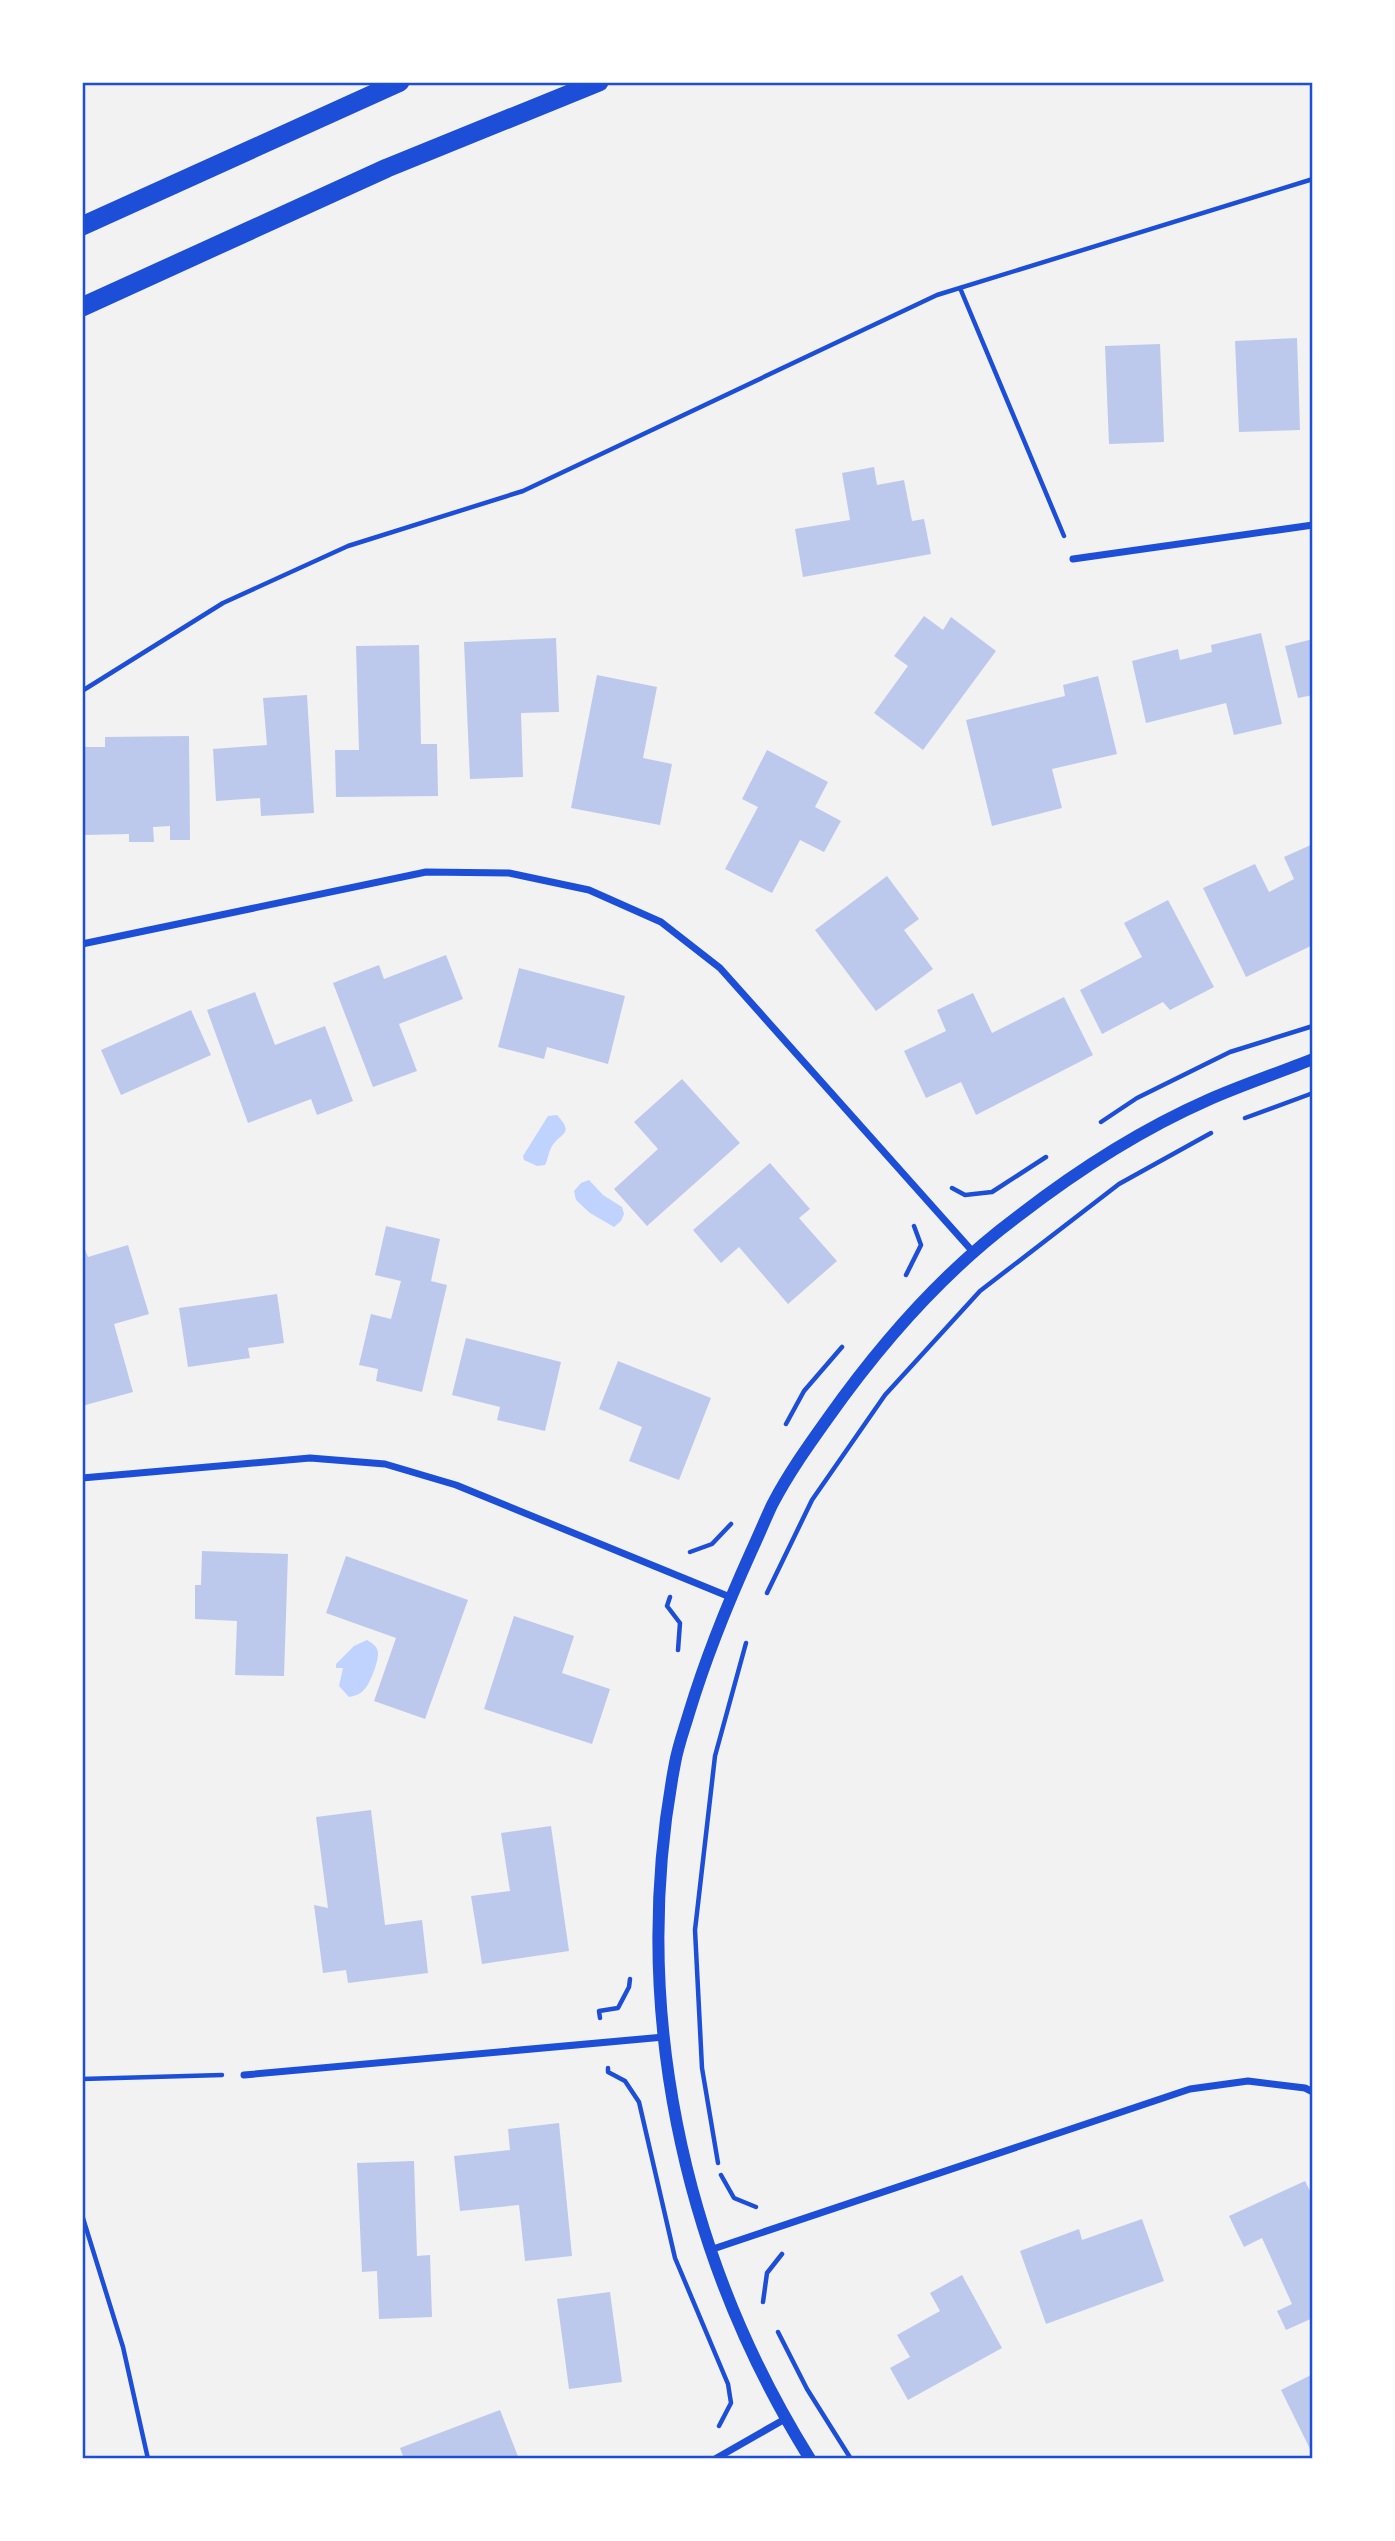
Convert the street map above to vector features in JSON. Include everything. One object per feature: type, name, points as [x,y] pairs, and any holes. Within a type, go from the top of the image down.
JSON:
[{"type":"highway","points":[[82,226],[400,82]]},
{"type":"highway","points":[[82,307],[387,169],[599,82]]},
{"type":"street","points":[[1073,559],[1313,525]]},
{"type":"street","points":[[82,944],[426,872],[509,873],[589,890],[661,922],[720,968],[974,1252]]},
{"type":"street","points":[[810,2459],[785,2419],[724,2293],[709,2250],[679,2144],[664,2037],[658,1982],[659,1870],[675,1759],[708,1651],[773,1504],[807,1448],[861,1371],[934,1290],[1016,1217],[1107,1153],[1207,1100],[1313,1059]]},
{"type":"street","points":[[82,1478],[310,1458],[385,1464],[456,1485],[730,1597]]},
{"type":"street","points":[[244,2075],[664,2037]]},
{"type":"street","points":[[709,2250],[1190,2089],[1248,2081],[1305,2088],[1313,2092]]},
{"type":"street","points":[[715,2459],[785,2419]]},
{"type":"path","points":[[82,691],[223,603],[348,546],[523,491],[937,295],[1313,179]]},
{"type":"path","points":[[960,288],[1055,510],[1073,559]]},
{"type":"path","points":[[1244,1119],[1313,1093]]},
{"type":"path","points":[[761,1604],[812,1500],[885,1395],[980,1291],[1119,1184],[1221,1127]]},
{"type":"path","points":[[747,1640],[715,1756],[695,1930],[702,2068],[720,2175],[734,2197],[759,2208]]},
{"type":"path","points":[[82,2079],[244,2075]]},
{"type":"path","points":[[82,2215],[123,2347],[148,2459]]},
{"type":"path","points":[[768,2312],[762,2301],[767,2273],[782,2254]]},
{"type":"path","points":[[773,2323],[807,2389],[851,2459]]},
{"type":"water","points":[[557,1115],[566,1130],[551,1148],[545,1165],[537,1166],[524,1160],[523,1156],[548,1116]]},
{"type":"water","points":[[589,1180],[603,1195],[622,1207],[624,1214],[614,1227],[590,1213],[576,1200],[574,1191],[581,1183]]},
{"type":"water","points":[[367,1640],[377,1650],[376,1666],[364,1690],[349,1697],[339,1686],[343,1668],[336,1668],[336,1664],[354,1646]]},
{"type":"building","points":[[1297,338],[1300,430],[1239,432],[1235,341]]},
{"type":"building","points":[[1160,344],[1164,442],[1109,444],[1105,346]]},
{"type":"building","points":[[874,467],[877,485],[904,480],[912,521],[924,519],[931,554],[803,577],[795,529],[850,520],[842,473]]},
{"type":"building","points":[[924,616],[943,630],[951,617],[996,651],[923,750],[874,713],[908,666],[894,656]]},
{"type":"building","points":[[1261,633],[1282,724],[1234,735],[1226,703],[1146,723],[1132,661],[1178,649],[1180,660],[1212,652],[1211,645]]},
{"type":"building","points":[[556,638],[559,712],[521,713],[523,777],[470,779],[464,642]]},
{"type":"building","points":[[1313,639],[1313,695],[1298,698],[1285,646]]},
{"type":"building","points":[[419,645],[421,744],[437,744],[438,796],[336,797],[335,750],[359,750],[356,646]]},
{"type":"building","points":[[597,675],[657,687],[643,758],[672,764],[660,825],[571,808]]},
{"type":"building","points":[[1098,676],[1117,754],[1052,769],[1062,808],[992,826],[966,720],[1065,696],[1063,685]]},
{"type":"building","points":[[307,695],[314,813],[261,816],[260,798],[216,801],[213,749],[267,745],[263,698]]},
{"type":"building","points":[[189,736],[190,840],[170,840],[170,826],[153,827],[154,842],[129,842],[129,834],[85,835],[83,747],[105,747],[105,737]]},
{"type":"building","points":[[767,750],[828,782],[815,807],[841,821],[824,852],[800,840],[772,893],[725,869],[758,807],[742,799]]},
{"type":"building","points":[[1313,844],[1313,945],[1246,977],[1203,888],[1255,864],[1269,892],[1294,879],[1284,857]]},
{"type":"building","points":[[887,876],[919,919],[904,930],[933,969],[876,1011],[815,930]]},
{"type":"building","points":[[1168,900],[1214,987],[1170,1010],[1163,1002],[1102,1034],[1080,990],[1142,957],[1124,923]]},
{"type":"building","points":[[446,955],[463,999],[399,1024],[417,1071],[373,1087],[333,983],[379,965],[384,979]]},
{"type":"building","points":[[519,968],[625,996],[608,1064],[547,1047],[544,1059],[498,1047]]},
{"type":"building","points":[[255,992],[275,1045],[325,1026],[353,1101],[317,1115],[311,1099],[248,1123],[207,1010]]},
{"type":"building","points":[[973,993],[992,1033],[1064,997],[1093,1055],[976,1115],[961,1082],[926,1098],[904,1051],[946,1031],[937,1010]]},
{"type":"building","points":[[191,1010],[211,1055],[121,1095],[101,1050]]},
{"type":"building","points":[[682,1079],[740,1143],[647,1226],[614,1189],[658,1149],[634,1122]]},
{"type":"building","points":[[770,1163],[810,1209],[799,1218],[837,1261],[788,1304],[739,1247],[721,1263],[693,1230]]},
{"type":"building","points":[[386,1226],[440,1239],[431,1281],[447,1285],[422,1392],[376,1381],[378,1369],[359,1365],[371,1314],[391,1319],[401,1281],[375,1275]]},
{"type":"building","points":[[82,1242],[88,1257],[128,1245],[149,1314],[114,1324],[133,1392],[82,1406]]},
{"type":"building","points":[[277,1294],[284,1343],[248,1348],[250,1358],[188,1367],[179,1308]]},
{"type":"building","points":[[466,1338],[561,1362],[545,1431],[497,1420],[500,1407],[452,1395]]},
{"type":"building","points":[[618,1361],[711,1398],[679,1480],[629,1461],[642,1427],[599,1409]]},
{"type":"building","points":[[202,1551],[288,1554],[284,1676],[235,1675],[237,1621],[195,1619],[195,1585],[201,1585]]},
{"type":"building","points":[[346,1556],[468,1600],[425,1719],[374,1701],[396,1638],[326,1613]]},
{"type":"building","points":[[514,1616],[574,1636],[562,1673],[610,1689],[592,1744],[484,1709]]},
{"type":"building","points":[[371,1810],[385,1925],[422,1920],[428,1973],[348,1983],[346,1970],[323,1973],[314,1905],[328,1908],[316,1817]]},
{"type":"building","points":[[551,1826],[569,1951],[482,1964],[471,1896],[510,1891],[501,1833]]},
{"type":"building","points":[[559,2123],[572,2256],[525,2261],[519,2205],[460,2211],[454,2156],[510,2150],[508,2129]]},
{"type":"building","points":[[414,2161],[417,2256],[430,2255],[432,2317],[379,2319],[377,2271],[362,2272],[357,2163]]},
{"type":"building","points":[[1305,2181],[1313,2197],[1313,2318],[1286,2330],[1277,2311],[1292,2304],[1262,2238],[1244,2247],[1229,2216]]},
{"type":"building","points":[[1142,2219],[1164,2281],[1046,2324],[1020,2251],[1079,2229],[1082,2240]]},
{"type":"building","points":[[962,2275],[1002,2348],[908,2400],[890,2368],[910,2357],[897,2335],[940,2311],[930,2293]]},
{"type":"building","points":[[610,2292],[622,2382],[569,2389],[557,2299]]},
{"type":"building","points":[[1313,2374],[1313,2448],[1310,2449],[1281,2390]]},
{"type":"building","points":[[500,2410],[519,2459],[404,2459],[400,2448]]}]
